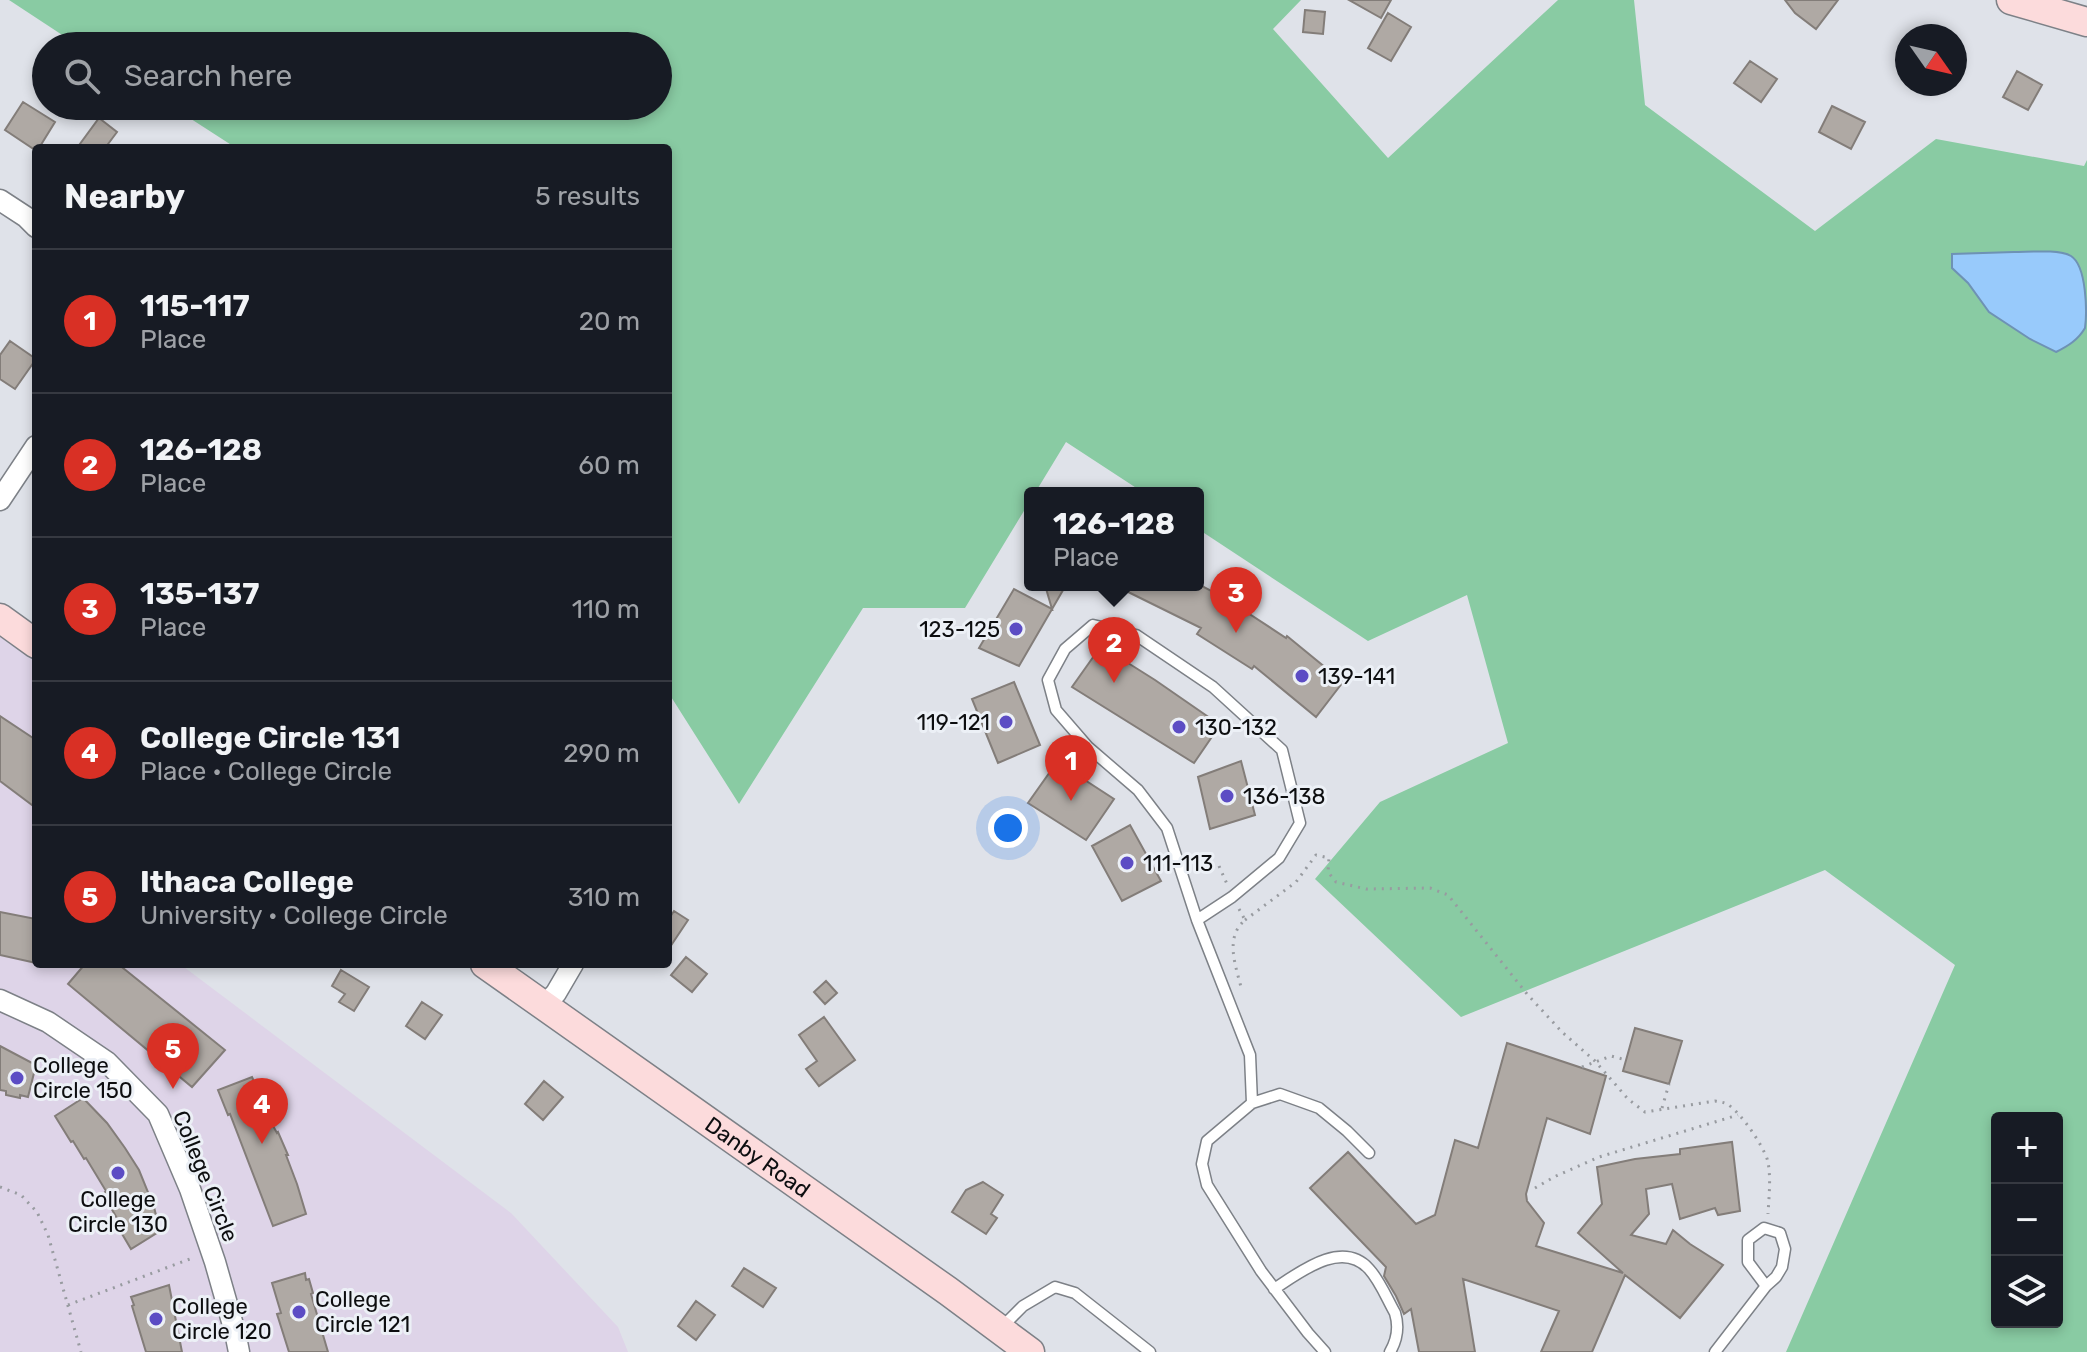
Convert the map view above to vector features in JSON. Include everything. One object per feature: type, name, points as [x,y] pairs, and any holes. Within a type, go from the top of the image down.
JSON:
[{"type":"main road","points":[[2011,0],[2087,22]]},
{"type":"main road","points":[[0,618],[32,641]]},
{"type":"main road","name":"Danby Road","points":[[491,968],[1030,1352]]},
{"type":"street","points":[[0,200],[32,223]]},
{"type":"street","points":[[0,500],[32,452]]},
{"type":"street","points":[[544,1006],[571,968]]},
{"type":"street","name":"College Circle","points":[[0,1000],[48,1022],[107,1062],[158,1114],[190,1189],[239,1352]]},
{"type":"lane","points":[[1197,920],[1232,897],[1279,858],[1300,823],[1282,750],[1213,687],[1136,635],[1093,625],[1065,649],[1048,680],[1056,710],[1088,747],[1138,790],[1167,828],[1197,920],[1250,1055],[1252,1103]]},
{"type":"lane","points":[[1325,1352],[1274,1289],[1207,1185],[1202,1164],[1207,1141],[1252,1103],[1280,1094],[1319,1108],[1369,1153]]},
{"type":"lane","points":[[1715,1352],[1782,1267],[1785,1249],[1780,1233],[1764,1228],[1748,1240],[1748,1262],[1766,1286]]},
{"type":"lane","points":[[1274,1289],[1327,1259],[1344,1256],[1356,1259],[1369,1270],[1397,1320],[1397,1336],[1390,1352]]},
{"type":"lane","points":[[1000,1329],[1023,1306],[1055,1287],[1075,1293],[1150,1352]]},
{"type":"path","points":[[1243,997],[1233,950],[1237,927],[1296,882],[1316,855],[1329,858],[1328,872],[1336,882],[1366,889],[1430,888],[1448,895],[1527,994],[1636,1106],[1645,1112],[1715,1101],[1725,1102],[1738,1115],[1767,1157],[1770,1177],[1768,1216]]},
{"type":"path","points":[[1219,866],[1245,920]]},
{"type":"path","points":[[1582,1067],[1611,1056],[1626,1060]]},
{"type":"path","points":[[1662,1109],[1669,1084]]},
{"type":"path","points":[[1535,1188],[1599,1157],[1738,1115]]},
{"type":"path","points":[[0,1187],[21,1195],[37,1212],[48,1235],[81,1352]]},
{"type":"path","points":[[68,1305],[211,1251]]},
{"type":"shaded area","points":[[0,618],[32,641],[32,968],[185,968],[511,1213],[618,1327],[628,1352],[0,1352]]},
{"type":"green space","points":[[9,0],[1301,0],[1273,29],[1388,158],[1558,0],[1634,0],[1645,105],[1815,231],[1936,139],[2084,166],[2087,160],[2087,1352],[1786,1352],[1955,965],[1825,870],[1461,1017],[1315,879],[1380,802],[1508,743],[1467,595],[1368,641],[1204,533],[1204,487],[1135,487],[1066,442],[1039,487],[1024,487],[1024,511],[965,608],[863,608],[739,804],[672,698],[672,144],[230,144],[193,120],[672,120],[672,32],[58,32]]},
{"type":"water","points":[[2044,251],[2066,254],[2076,261],[2083,279],[2086,301],[2085,328],[2072,342],[2056,352],[1989,312],[1968,283],[1952,268],[1952,254]]},
{"type":"building","points":[[1349,0],[1391,0],[1381,18]]},
{"type":"building","points":[[1785,0],[1838,0],[1816,29],[1795,13]]},
{"type":"building","points":[[1305,10],[1325,12],[1323,34],[1303,32]]},
{"type":"building","points":[[1388,13],[1411,27],[1391,61],[1368,48]]},
{"type":"building","points":[[1750,61],[1777,79],[1761,102],[1734,83]]},
{"type":"building","points":[[2017,71],[2042,85],[2028,110],[2003,97]]},
{"type":"building","points":[[23,102],[32,108],[32,120],[55,122],[41,144],[32,144],[32,148],[5,130]]},
{"type":"building","points":[[1832,106],[1865,122],[1851,149],[1819,132]]},
{"type":"building","points":[[98,120],[117,132],[108,144],[80,144]]},
{"type":"building","points":[[10,341],[32,356],[32,365],[15,389],[0,379],[0,355]]},
{"type":"building","points":[[1204,587],[1287,636],[1343,682],[1316,717],[1254,666],[1252,669],[1197,634],[1201,628],[1126,591],[1204,591]]},
{"type":"building","name":"123-125","points":[[1014,589],[1052,609],[1047,591],[1063,591],[1019,666],[979,648]]},
{"type":"building","points":[[1101,646],[1220,725],[1194,763],[1072,687]]},
{"type":"building","name":"119-121","points":[[1014,682],[1040,745],[998,763],[972,699]]},
{"type":"building","points":[[0,716],[32,737],[32,805],[0,781]]},
{"type":"building","name":"136-138","points":[[1241,761],[1255,815],[1210,829],[1198,777]]},
{"type":"building","points":[[1057,762],[1114,799],[1086,840],[1028,803]]},
{"type":"building","name":"111-113","points":[[1130,825],[1161,881],[1122,901],[1092,846]]},
{"type":"building","points":[[674,911],[688,920],[672,944]]},
{"type":"building","points":[[0,912],[32,918],[32,962],[0,955]]},
{"type":"building","points":[[686,957],[707,974],[692,992],[671,975]]},
{"type":"building","points":[[82,968],[123,968],[225,1050],[192,1087],[68,984]]},
{"type":"building","points":[[341,970],[369,987],[354,1011],[339,1002],[345,994],[332,986]]},
{"type":"building","points":[[826,981],[837,993],[825,1004],[814,992]]},
{"type":"building","points":[[422,1002],[442,1015],[425,1039],[406,1026]]},
{"type":"building","points":[[824,1017],[855,1060],[819,1086],[806,1069],[817,1061],[799,1035]]},
{"type":"building","points":[[1635,1028],[1682,1041],[1669,1084],[1623,1071]]},
{"type":"building","points":[[1507,1043],[1606,1076],[1590,1134],[1547,1118],[1526,1194],[1527,1201],[1544,1223],[1536,1246],[1623,1273],[1578,1233],[1602,1204],[1597,1167],[1680,1154],[1680,1149],[1732,1142],[1740,1211],[1718,1215],[1715,1208],[1680,1219],[1672,1184],[1646,1189],[1649,1214],[1631,1235],[1666,1244],[1673,1230],[1723,1265],[1680,1318],[1625,1275],[1592,1352],[1541,1352],[1559,1311],[1463,1279],[1475,1352],[1419,1352],[1411,1309],[1404,1314],[1384,1276],[1386,1267],[1310,1188],[1348,1152],[1416,1224],[1435,1215],[1455,1140],[1478,1148]]},
{"type":"building","name":"College Circle 150","points":[[0,1046],[36,1065],[28,1097],[6,1095],[6,1091],[0,1090]]},
{"type":"building","points":[[252,1077],[288,1155],[306,1214],[273,1226],[218,1090]]},
{"type":"building","points":[[544,1081],[563,1097],[543,1120],[525,1104]]},
{"type":"building","name":"College Circle 130","points":[[83,1098],[125,1148],[139,1170],[154,1207],[160,1231],[131,1249],[115,1222],[118,1220],[107,1201],[106,1191],[55,1116]]},
{"type":"building","points":[[983,1182],[1003,1195],[991,1214],[997,1218],[986,1234],[952,1212],[966,1190]]},
{"type":"building","points":[[744,1268],[776,1288],[763,1307],[732,1286]]},
{"type":"building","name":"College Circle 121","points":[[305,1273],[328,1352],[289,1352],[277,1314],[281,1313],[272,1283]]},
{"type":"building","name":"College Circle 120","points":[[169,1285],[182,1352],[146,1352],[131,1297]]},
{"type":"building","points":[[696,1301],[715,1315],[696,1340],[678,1326]]},
{"type":"place","name":"123-125","points":[[1016,629]]},
{"type":"place","name":"135-137","points":[[1236,633]]},
{"type":"place","name":"139-141","points":[[1302,676]]},
{"type":"place","name":"126-128","points":[[1114,683]]},
{"type":"place","name":"119-121","points":[[1006,722]]},
{"type":"place","name":"130-132","points":[[1179,727]]},
{"type":"place","name":"136-138","points":[[1227,796]]},
{"type":"place","name":"115-117","points":[[1071,801]]},
{"type":"place","name":"111-113","points":[[1127,863]]},
{"type":"place","name":"College Circle 150","points":[[17,1078]]},
{"type":"place","name":"Ithaca College","points":[[173,1089]]},
{"type":"place","name":"College Circle 131","points":[[262,1144]]},
{"type":"place","name":"College Circle 130","points":[[118,1173]]},
{"type":"place","name":"College Circle 121","points":[[299,1312]]},
{"type":"place","name":"College Circle 120","points":[[156,1319]]}]
